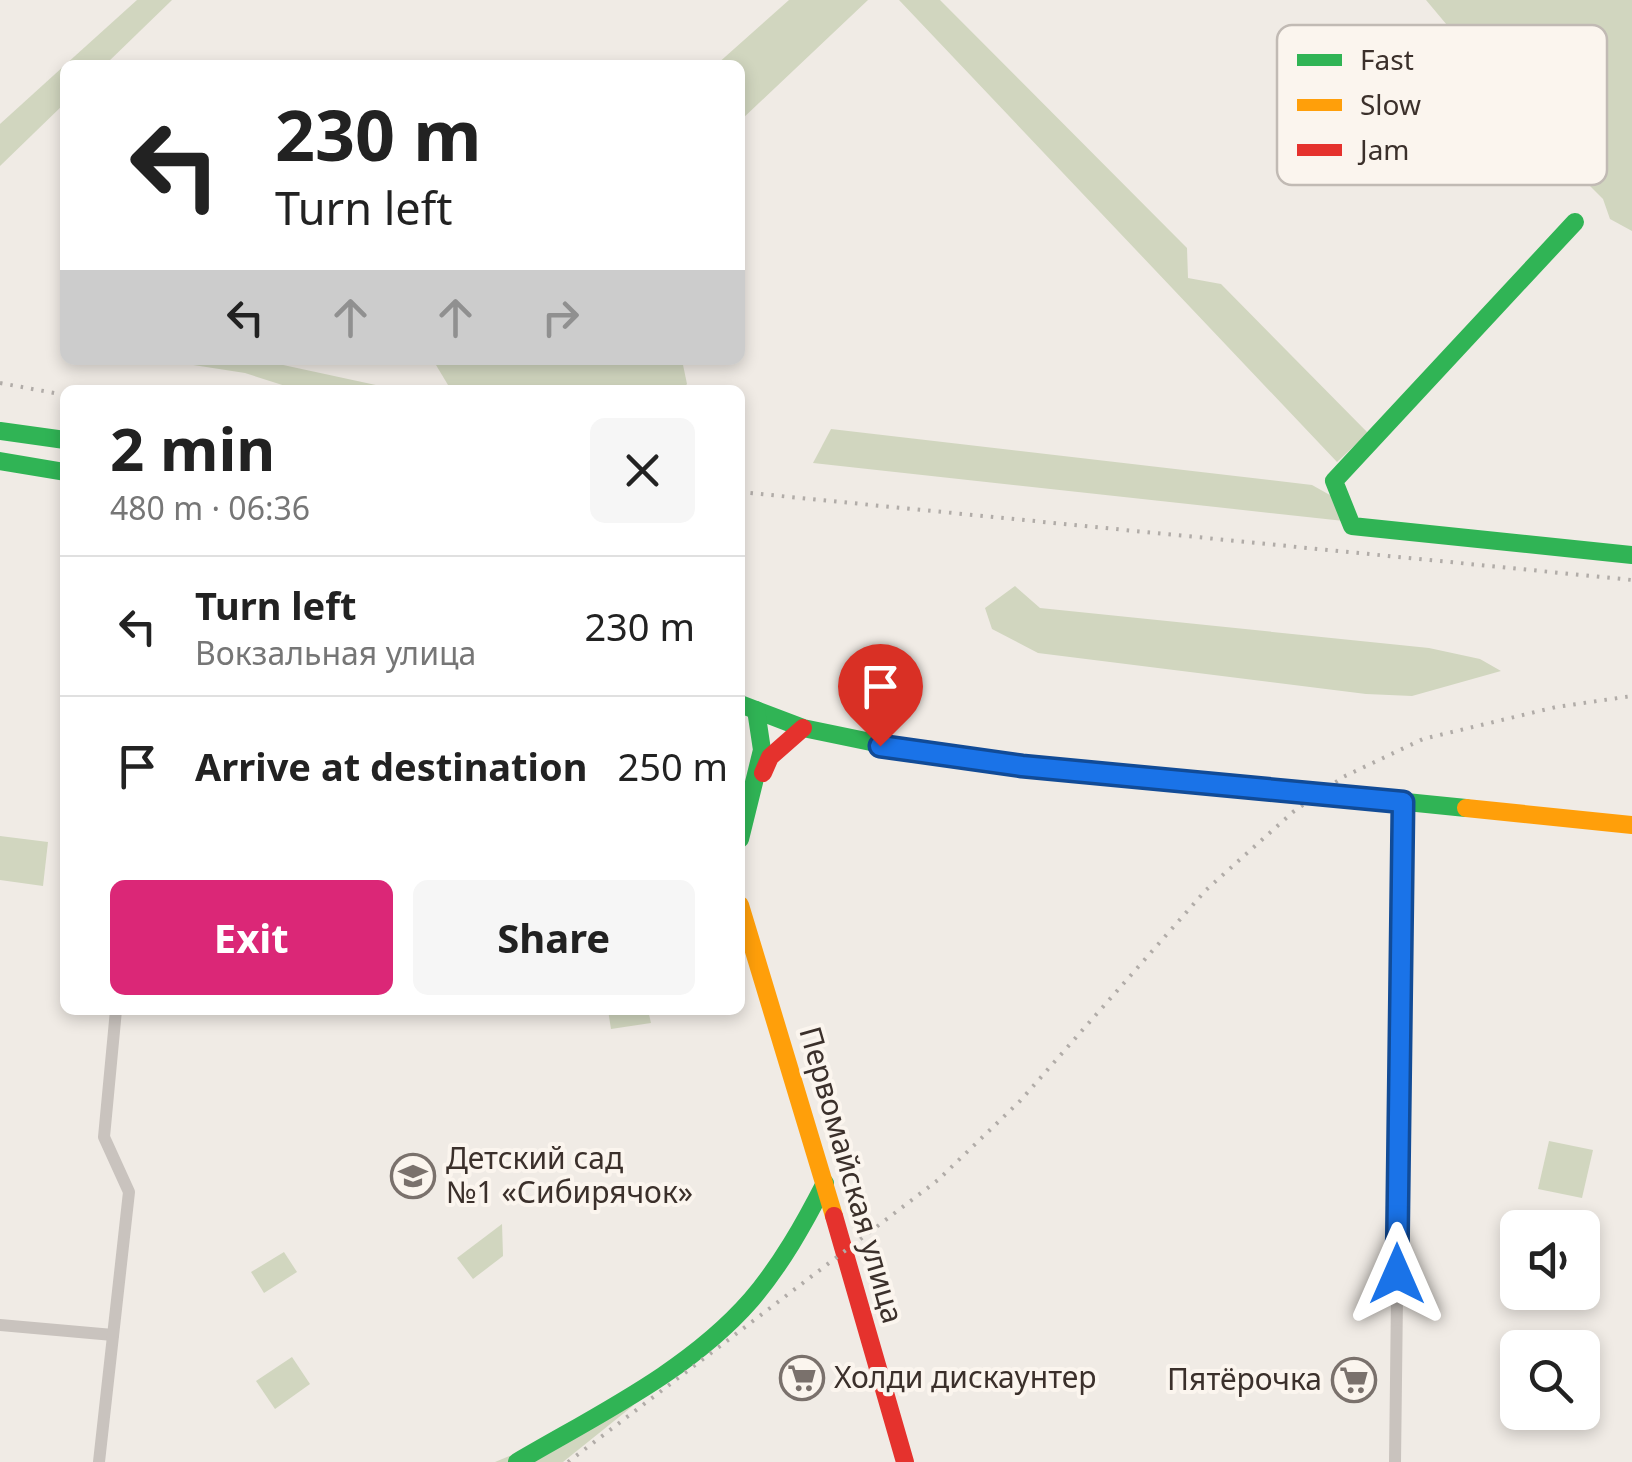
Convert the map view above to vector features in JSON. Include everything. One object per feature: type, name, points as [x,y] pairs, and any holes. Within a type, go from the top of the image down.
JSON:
[{"type":"main road","points":[[1575,222],[1334,481],[1352,526],[1632,555]]},
{"type":"main road","points":[[0,431],[60,439]]},
{"type":"main road","points":[[0,462],[60,471]]},
{"type":"main road","points":[[748,707],[803,728],[929,754],[1632,825]]},
{"type":"main road","points":[[748,707],[762,730],[750,768],[749,805]]},
{"type":"main road","points":[[745,820],[770,757],[803,728]]},
{"type":"main road","name":"Первомайская улица","points":[[745,921],[906,1462]]},
{"type":"main road","points":[[517,1462],[610,1406],[734,1319],[763,1286],[825,1183]]},
{"type":"street","points":[[1395,1462],[1403,802]]},
{"type":"street","points":[[99,1462],[128,1192],[104,1137],[116,1015]]},
{"type":"street","points":[[0,1325],[113,1335]]},
{"type":"green space","points":[[137,0],[172,0],[110,60],[71,60]]},
{"type":"green space","points":[[789,0],[868,0],[745,116],[745,60],[722,60]]},
{"type":"green space","points":[[899,0],[940,0],[1187,248],[1188,278],[1221,284],[1368,433],[1337,462]]},
{"type":"green space","points":[[1426,0],[1632,0],[1632,231],[1610,219],[1603,199],[1589,185],[1607,185],[1607,25],[1447,25]]},
{"type":"green space","points":[[60,70],[60,108],[0,166],[0,124]]},
{"type":"green space","points":[[193,365],[283,365],[376,385],[282,385],[245,373]]},
{"type":"green space","points":[[436,365],[683,365],[687,384],[686,385],[448,385]]},
{"type":"green space","points":[[831,429],[1312,485],[1346,504],[1344,521],[813,463]]},
{"type":"green space","points":[[1015,586],[1040,608],[1429,648],[1480,659],[1501,671],[1412,696],[1366,694],[1038,653],[992,629],[985,608]]},
{"type":"green space","points":[[0,836],[48,842],[43,886],[0,880]]},
{"type":"green space","points":[[609,1015],[649,1015],[651,1023],[611,1029]]},
{"type":"green space","points":[[1549,1141],[1593,1150],[1582,1198],[1538,1189]]},
{"type":"green space","points":[[502,1224],[503,1256],[473,1279],[457,1258]]},
{"type":"green space","points":[[284,1252],[297,1272],[264,1293],[251,1272]]},
{"type":"green space","points":[[292,1357],[310,1384],[275,1409],[256,1381]]},
{"type":"green space","points":[[634,1405],[563,1462],[495,1462]]},
{"type":"railway","points":[[0,383],[60,394]]},
{"type":"railway","points":[[745,492],[1632,580]]},
{"type":"railway","points":[[568,1462],[938,1180],[1020,1101],[1206,890],[1293,812],[1343,777],[1423,739],[1556,707],[1632,696]]},
{"type":"traffic: fast","points":[[1575,222],[1334,481],[1352,526],[1632,555]]},
{"type":"traffic: fast","points":[[0,431],[60,439]]},
{"type":"traffic: fast","points":[[0,461],[60,471]]},
{"type":"traffic: fast","points":[[745,706],[803,728],[929,754],[1466,808]]},
{"type":"traffic: fast","points":[[745,819],[762,750],[756,710]]},
{"type":"traffic: fast","points":[[517,1462],[641,1390],[700,1349],[751,1300],[772,1273],[825,1183]]},
{"type":"traffic: slow","points":[[1466,808],[1632,825]]},
{"type":"traffic: slow","points":[[745,922],[834,1216]]},
{"type":"traffic: jam","points":[[763,773],[770,757],[803,728]]},
{"type":"traffic: jam","points":[[834,1216],[905,1462]]},
{"type":"place","name":"Детский сад №1 «Сибирячок»","points":[[413,1176]]},
{"type":"place","name":"Холди дискаунтер","points":[[802,1378]]},
{"type":"place","name":"Пятёрочка","points":[[1354,1380]]},
{"type":"route","points":[[880,746],[1022,766],[1403,802],[1397,1274]]}]
